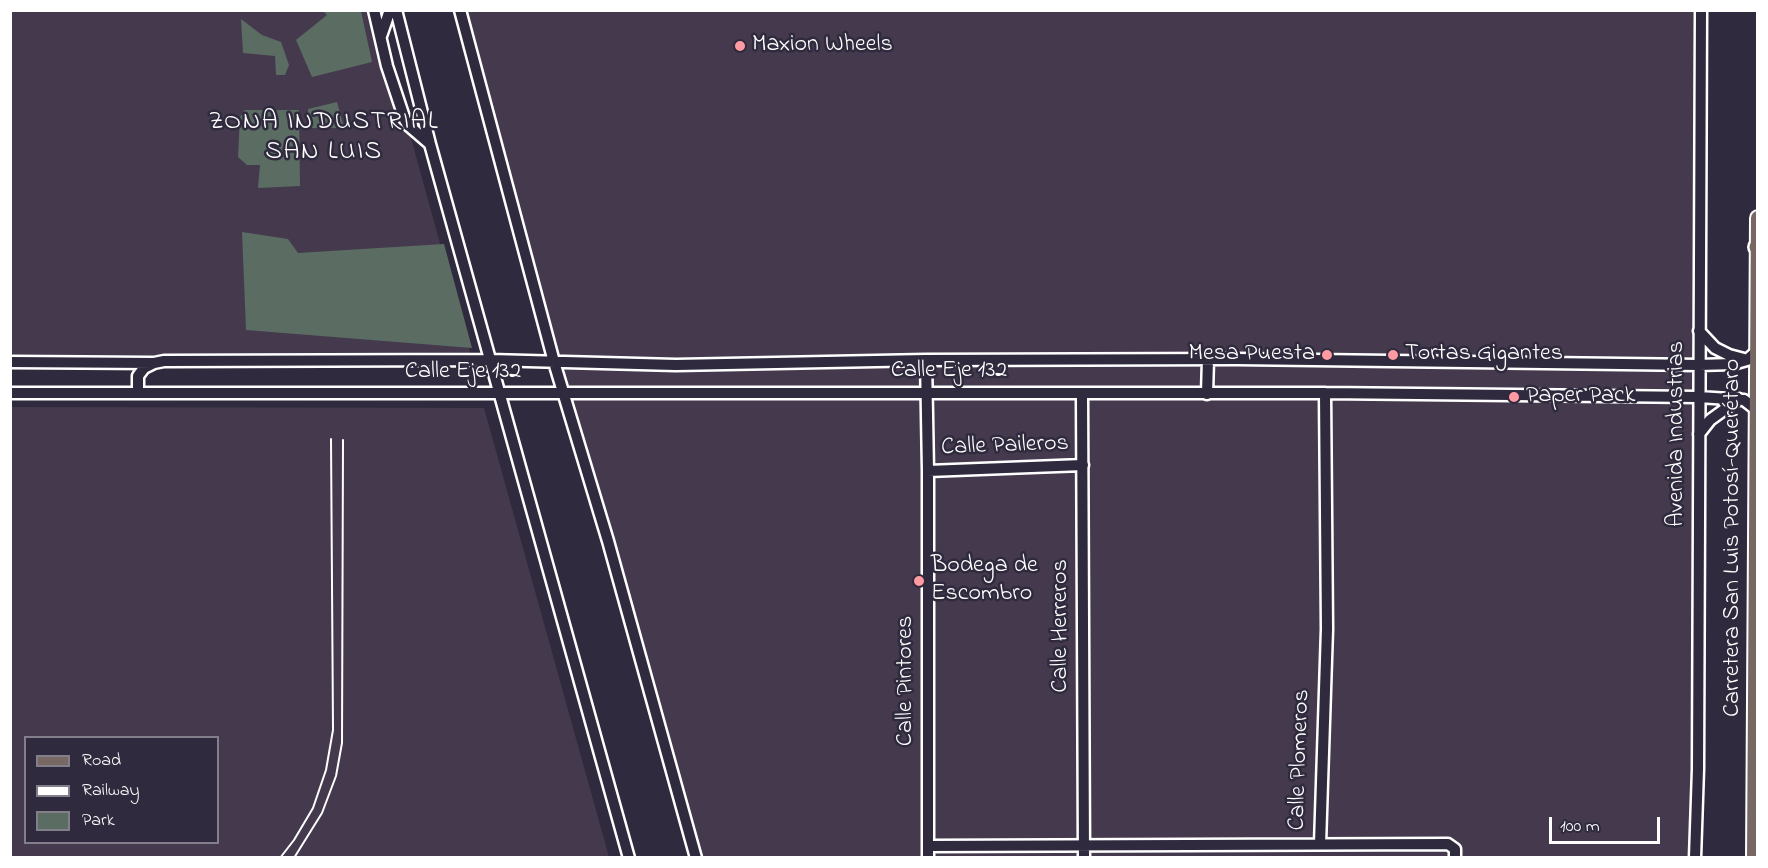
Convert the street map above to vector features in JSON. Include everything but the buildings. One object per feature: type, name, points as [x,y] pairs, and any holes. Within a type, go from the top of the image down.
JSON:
[{"type":"main road","name":"Carretera San Luis Potosí-Querétaro","points":[[1754,858],[1757,410],[1752,355],[1758,218]]},
{"type":"street","points":[[374,10],[387,66],[405,120],[430,144]]},
{"type":"street","points":[[381,36],[390,10]]},
{"type":"street","points":[[396,10],[430,144],[629,858]]},
{"type":"street","points":[[460,10],[554,362],[608,541],[696,858]]},
{"type":"street","name":"Avenida Industrias","points":[[1695,858],[1698,757],[1701,10]]},
{"type":"street","points":[[1700,331],[1715,348],[1729,355],[1752,355]]},
{"type":"street","name":"Calle Eje 132","points":[[10,362],[490,360],[676,365],[1208,358],[1699,365],[1732,364],[1752,355]]},
{"type":"street","points":[[1207,394],[1208,358]]},
{"type":"street","name":"Calle Pintores","points":[[926,360],[928,858]]},
{"type":"street","points":[[138,393],[138,376],[144,368],[154,363]]},
{"type":"street","name":"Calle Eje 132","points":[[10,393],[1324,393],[1700,397],[1744,400],[1757,410]]},
{"type":"street","name":"Calle Plomeros","points":[[928,846],[1084,852],[1320,844],[1327,629],[1324,393]]},
{"type":"street","name":"Calle Herreros","points":[[1082,394],[1084,852]]},
{"type":"street","points":[[1699,435],[1710,420],[1739,399]]},
{"type":"street","name":"Calle Paileros","points":[[928,471],[1083,465]]},
{"type":"street","points":[[1320,844],[1448,844],[1455,849],[1455,858]]},
{"type":"shaded area","points":[[11,11],[376,11],[471,356],[11,355]]},
{"type":"shaded area","points":[[459,11],[1693,11],[1697,346],[1692,857],[696,857]]},
{"type":"shaded area","points":[[11,407],[484,408],[609,857],[11,857]]},
{"type":"green space","points":[[323,11],[361,11],[372,62],[312,77],[296,40],[327,15]]},
{"type":"green space","points":[[241,19],[262,35],[281,42],[289,65],[285,75],[276,75],[275,56],[243,53]]},
{"type":"green space","points":[[337,102],[344,128],[308,128],[308,109]]},
{"type":"green space","points":[[245,110],[299,110],[300,186],[258,188],[260,165],[247,165],[238,157],[240,117]]},
{"type":"green space","points":[[242,232],[288,239],[298,253],[444,244],[472,348],[246,330]]},
{"type":"railway","points":[[280,858],[313,808],[326,770],[333,730],[331,439]]},
{"type":"railway","points":[[294,858],[322,813],[336,776],[342,743],[343,440]]},
{"type":"place","name":"Maxion Wheels","points":[[740,46]]},
{"type":"place","name":"Mesa Puesta","points":[[1327,355]]},
{"type":"place","name":"Tortas Gigantes","points":[[1393,355]]},
{"type":"place","name":"Paper Pack","points":[[1514,397]]},
{"type":"place","name":"Bodega de Escombro","points":[[919,581]]},
{"type":"district","name":"ZONA INDUSTRIAL SAN LUIS","points":[[324,139]]}]
